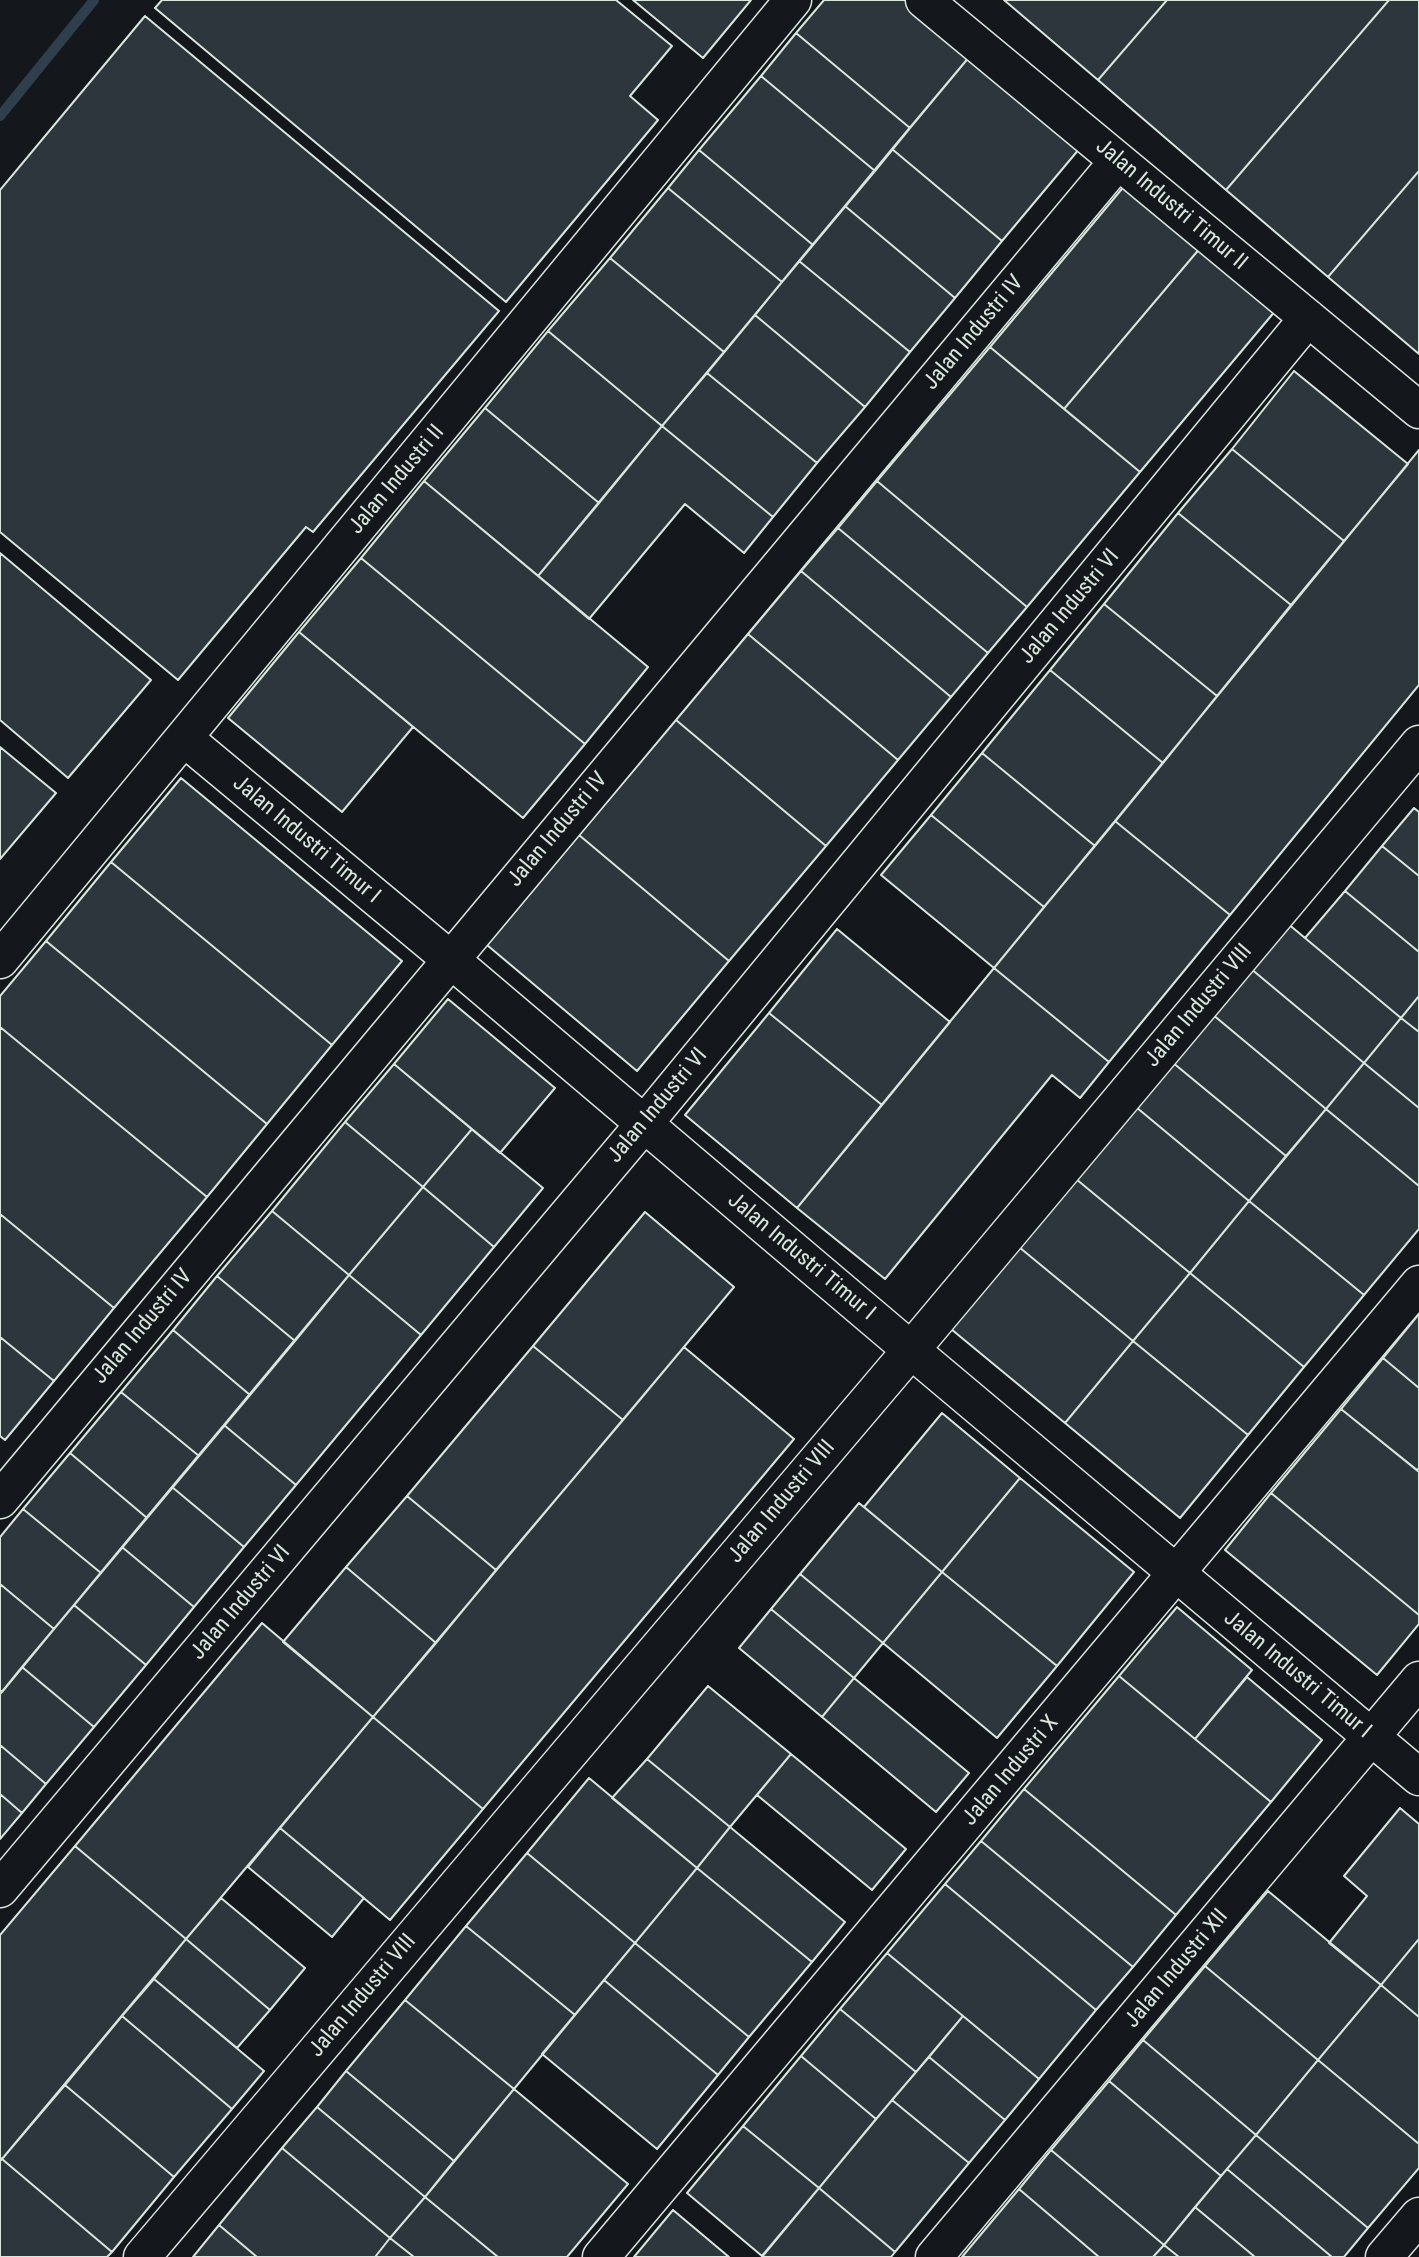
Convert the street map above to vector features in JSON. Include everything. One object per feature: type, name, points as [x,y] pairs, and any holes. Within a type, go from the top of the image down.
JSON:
[{"type":"lane","name":"Jalan Industri II","points":[[0,960],[793,0]]},
{"type":"lane","name":"Jalan Industri Timur II","points":[[924,0],[1419,410]]},
{"type":"lane","name":"Jalan Industri IV","points":[[0,1500],[1118,161]]},
{"type":"lane","name":"Jalan Industri VI","points":[[0,1889],[644,1124],[1308,318]]},
{"type":"lane","name":"Jalan Industri Timur I","points":[[184,738],[1419,1777]]},
{"type":"lane","name":"Jalan Industri VIII","points":[[142,2257],[911,1350],[1419,744]]},
{"type":"lane","name":"Jalan Industri X","points":[[601,2257],[1419,1284]]},
{"type":"lane","name":"Jalan Industri XII","points":[[934,2257],[1419,1680]]},
{"type":"lane","points":[[1384,2257],[1419,2216]]},
{"type":"building","points":[[162,0],[616,0],[672,46],[630,96],[658,120],[506,302],[155,8]]},
{"type":"building","points":[[633,0],[751,0],[703,58]]},
{"type":"building","points":[[824,0],[914,0],[975,50],[910,128],[796,33]]},
{"type":"building","points":[[1004,0],[1167,0],[1098,80]]},
{"type":"building","points":[[1167,0],[1389,0],[1226,190],[1098,80]]},
{"type":"building","points":[[1389,0],[1419,0],[1419,171],[1328,277],[1226,190]]},
{"type":"building","points":[[145,16],[499,311],[313,532],[306,527],[178,680],[0,532],[0,190]]},
{"type":"building","points":[[796,33],[910,128],[875,171],[761,76]]},
{"type":"building","points":[[975,50],[1085,142],[1002,241],[892,149]]},
{"type":"building","points":[[761,76],[875,171],[813,245],[699,150]]},
{"type":"building","points":[[892,149],[1002,241],[955,298],[845,206]]},
{"type":"building","points":[[699,150],[813,245],[782,282],[668,188]]},
{"type":"building","points":[[1419,171],[1419,354],[1328,277]]},
{"type":"building","points":[[1126,184],[1201,247],[1064,409],[990,347]]},
{"type":"building","points":[[668,188],[782,282],[724,352],[610,258]]},
{"type":"building","points":[[845,206],[955,298],[910,352],[799,261]]},
{"type":"building","points":[[1201,247],[1276,310],[1140,472],[1064,409]]},
{"type":"building","points":[[610,258],[724,352],[662,426],[548,331]]},
{"type":"building","points":[[799,261],[910,352],[865,407],[755,315]]},
{"type":"building","points":[[755,315],[865,407],[817,463],[707,373]]},
{"type":"building","points":[[548,331],[662,426],[599,503],[485,408]]},
{"type":"building","points":[[990,347],[1140,472],[1027,607],[877,481]]},
{"type":"building","points":[[1294,371],[1408,464],[1344,541],[1232,449]]},
{"type":"building","points":[[707,373],[817,463],[773,517],[662,426]]},
{"type":"building","points":[[485,408],[599,503],[538,576],[424,481]]},
{"type":"building","points":[[662,426],[773,517],[744,553],[685,504],[589,619],[538,576]]},
{"type":"building","points":[[1232,449],[1344,541],[1291,605],[1178,513]]},
{"type":"building","points":[[1419,450],[1419,685],[1230,915],[1115,821]]},
{"type":"building","points":[[424,481],[648,667],[585,744],[361,558]]},
{"type":"building","points":[[877,481],[1027,607],[988,653],[838,528]]},
{"type":"building","points":[[1178,513],[1291,605],[1217,696],[1104,604]]},
{"type":"building","points":[[838,528],[988,653],[951,697],[801,571]]},
{"type":"building","points":[[0,553],[151,680],[68,778],[0,720]]},
{"type":"building","points":[[361,558],[585,744],[523,818],[299,632]]},
{"type":"building","points":[[801,571],[951,697],[898,760],[748,634]]},
{"type":"building","points":[[1104,604],[1217,696],[1163,763],[1050,670]]},
{"type":"building","points":[[299,632],[413,727],[342,812],[228,718]]},
{"type":"building","points":[[748,634],[898,760],[826,846],[676,720]]},
{"type":"building","points":[[1050,670],[1163,763],[1095,846],[982,753]]},
{"type":"building","points":[[676,720],[826,846],[729,961],[579,835]]},
{"type":"building","points":[[0,747],[56,793],[0,859]]},
{"type":"building","points":[[982,753],[1095,846],[1044,907],[931,815]]},
{"type":"building","points":[[181,778],[402,961],[332,1045],[111,862]]},
{"type":"building","points":[[1414,808],[1419,812],[1419,876],[1382,846]]},
{"type":"building","points":[[931,815],[1044,907],[994,968],[881,875]]},
{"type":"building","points":[[1115,821],[1230,915],[1109,1062],[994,968]]},
{"type":"building","points":[[579,835],[729,961],[637,1071],[487,945]]},
{"type":"building","points":[[1382,846],[1419,876],[1419,952],[1345,891]]},
{"type":"building","points":[[111,862],[332,1045],[267,1124],[46,941]]},
{"type":"building","points":[[1345,891],[1419,952],[1419,996],[1401,1018],[1305,938]]},
{"type":"building","points":[[1287,923],[1401,1018],[1364,1063],[1250,968]]},
{"type":"building","points":[[837,929],[950,1022],[882,1105],[769,1013]]},
{"type":"building","points":[[46,941],[267,1124],[207,1197],[0,1027],[0,996]]},
{"type":"building","points":[[994,968],[1109,1062],[1080,1098],[1052,1075],[885,1279],[797,1208]]},
{"type":"building","points":[[1250,968],[1364,1063],[1326,1109],[1212,1014]]},
{"type":"building","points":[[1419,996],[1419,1032],[1401,1018]]},
{"type":"building","points":[[448,999],[555,1088],[500,1153],[394,1064]]},
{"type":"building","points":[[769,1013],[882,1105],[797,1208],[685,1115]]},
{"type":"building","points":[[1212,1014],[1326,1109],[1286,1156],[1172,1062]]},
{"type":"building","points":[[1401,1018],[1419,1032],[1419,1108],[1364,1063]]},
{"type":"building","points":[[0,1027],[207,1197],[114,1308],[0,1214]]},
{"type":"building","points":[[1172,1062],[1286,1156],[1249,1201],[1136,1107]]},
{"type":"building","points":[[1364,1063],[1419,1108],[1419,1186],[1326,1109]]},
{"type":"building","points":[[394,1064],[472,1129],[423,1187],[345,1122]]},
{"type":"building","points":[[1136,1107],[1249,1201],[1190,1273],[1076,1179]]},
{"type":"building","points":[[1326,1109],[1419,1186],[1419,1229],[1364,1295],[1249,1201]]},
{"type":"building","points":[[345,1122],[423,1187],[349,1275],[272,1211]]},
{"type":"building","points":[[472,1129],[543,1188],[494,1247],[423,1187]]},
{"type":"building","points":[[1076,1179],[1190,1273],[1133,1341],[1019,1247]]},
{"type":"building","points":[[423,1187],[494,1247],[421,1335],[349,1275]]},
{"type":"building","points":[[1249,1201],[1364,1295],[1304,1367],[1190,1273]]},
{"type":"building","points":[[272,1211],[349,1275],[295,1341],[217,1276]]},
{"type":"building","points":[[645,1212],[734,1287],[623,1420],[533,1346]]},
{"type":"building","points":[[0,1214],[114,1308],[54,1381],[0,1337]]},
{"type":"building","points":[[1019,1247],[1133,1341],[1065,1423],[951,1329]]},
{"type":"building","points":[[1190,1273],[1304,1367],[1248,1435],[1133,1341]]},
{"type":"building","points":[[349,1275],[421,1335],[296,1485],[224,1425]]},
{"type":"building","points":[[217,1276],[295,1341],[250,1395],[173,1330]]},
{"type":"building","points":[[1419,1314],[1419,1388],[1383,1358]]},
{"type":"building","points":[[173,1330],[250,1395],[199,1456],[121,1392]]},
{"type":"building","points":[[0,1337],[54,1381],[5,1440],[0,1436]]},
{"type":"building","points":[[1133,1341],[1248,1435],[1180,1518],[1065,1423]]},
{"type":"building","points":[[533,1346],[623,1420],[496,1570],[407,1496]]},
{"type":"building","points":[[684,1347],[794,1439],[483,1809],[373,1717]]},
{"type":"building","points":[[1383,1358],[1419,1388],[1417,1470],[1341,1409]]},
{"type":"building","points":[[121,1392],[199,1456],[147,1518],[70,1453]]},
{"type":"building","points":[[1341,1409],[1419,1472],[1419,1615],[1271,1493]]},
{"type":"building","points":[[942,1413],[1020,1478],[942,1572],[864,1507]]},
{"type":"building","points":[[224,1425],[296,1485],[244,1547],[172,1487]]},
{"type":"building","points":[[70,1453],[147,1518],[101,1573],[23,1509]]},
{"type":"building","points":[[1020,1478],[1134,1572],[1057,1666],[942,1572]]},
{"type":"building","points":[[172,1487],[244,1547],[194,1607],[122,1547]]},
{"type":"building","points":[[1271,1493],[1419,1615],[1419,1624],[1377,1675],[1225,1550]]},
{"type":"building","points":[[407,1496],[496,1570],[436,1643],[346,1567]]},
{"type":"building","points":[[859,1503],[942,1572],[883,1643],[800,1574]]},
{"type":"building","points":[[23,1509],[101,1573],[54,1629],[0,1584],[0,1537]]},
{"type":"building","points":[[122,1547],[194,1607],[146,1665],[74,1605]]},
{"type":"building","points":[[346,1567],[436,1643],[373,1717],[283,1642]]},
{"type":"building","points":[[942,1572],[1057,1666],[997,1738],[883,1643]]},
{"type":"building","points":[[800,1574],[883,1643],[854,1678],[771,1609]]},
{"type":"building","points":[[0,1584],[54,1629],[2,1692],[0,1690]]},
{"type":"building","points":[[74,1605],[146,1665],[94,1727],[22,1667]]},
{"type":"building","points":[[1177,1607],[1252,1670],[1195,1739],[1119,1676]]},
{"type":"building","points":[[771,1609],[854,1678],[822,1717],[739,1648]]},
{"type":"building","points":[[262,1623],[373,1717],[186,1939],[75,1846]]},
{"type":"building","points":[[22,1667],[94,1727],[46,1784],[0,1745],[0,1694]]},
{"type":"building","points":[[1119,1676],[1271,1802],[1176,1915],[1024,1789]]},
{"type":"building","points":[[1247,1677],[1322,1740],[1271,1802],[1195,1739]]},
{"type":"building","points":[[854,1678],[969,1773],[936,1812],[822,1717]]},
{"type":"building","points":[[708,1686],[791,1754],[730,1827],[647,1759]]},
{"type":"building","points":[[373,1717],[483,1809],[390,1920],[280,1828]]},
{"type":"building","points":[[0,1745],[46,1784],[22,1813],[0,1794]]},
{"type":"building","points":[[791,1754],[906,1849],[872,1890],[757,1795]]},
{"type":"building","points":[[647,1759],[730,1827],[697,1868],[612,1798]]},
{"type":"building","points":[[589,1778],[697,1868],[635,1943],[527,1853]]},
{"type":"building","points":[[1024,1789],[1176,1915],[1133,1967],[981,1841]]},
{"type":"building","points":[[0,1794],[22,1813],[0,1839]]},
{"type":"building","points":[[1400,1808],[1419,1824],[1419,1939],[1381,1985],[1329,1943],[1367,1896],[1344,1876]]},
{"type":"building","points":[[730,1827],[845,1922],[812,1962],[697,1868]]},
{"type":"building","points":[[280,1828],[364,1898],[332,1937],[248,1867]]},
{"type":"building","points":[[981,1841],[1133,1967],[1096,2010],[945,1884]]},
{"type":"building","points":[[75,1846],[186,1939],[2,2159],[0,1935]]},
{"type":"building","points":[[527,1853],[635,1943],[575,2015],[466,1926]]},
{"type":"building","points":[[697,1868],[812,1962],[749,2037],[635,1943]]},
{"type":"building","points":[[945,1884],[1096,2010],[1039,2079],[887,1953]]},
{"type":"building","points":[[1268,1891],[1381,1985],[1318,2060],[1205,1966]]},
{"type":"building","points":[[221,1898],[305,1968],[270,2010],[186,1939]]},
{"type":"building","points":[[466,1926],[575,2015],[514,2089],[405,2000]]},
{"type":"building","points":[[186,1939],[270,2010],[237,2048],[154,1979]]},
{"type":"building","points":[[1419,1939],[1419,2017],[1381,1985]]},
{"type":"building","points":[[635,1943],[749,2037],[718,2075],[604,1980]]},
{"type":"building","points":[[887,1953],[963,2016],[916,2072],[840,2009]]},
{"type":"building","points":[[1205,1966],[1318,2060],[1256,2135],[1143,2040]]},
{"type":"building","points":[[154,1979],[264,2071],[232,2109],[122,2016]]},
{"type":"building","points":[[604,1980],[718,2075],[657,2149],[542,2054]]},
{"type":"building","points":[[1381,1985],[1419,2017],[1419,2144],[1318,2060]]},
{"type":"building","points":[[405,2000],[514,2089],[454,2161],[346,2071]]},
{"type":"building","points":[[840,2009],[916,2072],[876,2119],[801,2056]]},
{"type":"building","points":[[122,2016],[232,2109],[174,2177],[65,2085]]},
{"type":"building","points":[[963,2016],[1039,2079],[1005,2120],[929,2057]]},
{"type":"building","points":[[1143,2040],[1256,2135],[1221,2176],[1109,2081]]},
{"type":"building","points":[[801,2056],[876,2119],[819,2188],[743,2126]]},
{"type":"building","points":[[929,2057],[1005,2120],[969,2163],[892,2100]]},
{"type":"building","points":[[1318,2060],[1419,2144],[1419,2168],[1368,2228],[1256,2135]]},
{"type":"building","points":[[346,2071],[454,2161],[425,2197],[317,2107]]},
{"type":"building","points":[[1109,2081],[1221,2176],[1164,2245],[1051,2150]]},
{"type":"building","points":[[65,2085],[174,2177],[112,2252],[2,2159]]},
{"type":"building","points":[[514,2089],[628,2184],[567,2257],[498,2257],[425,2197]]},
{"type":"building","points":[[892,2100],[969,2163],[895,2252],[819,2188]]},
{"type":"building","points":[[317,2107],[425,2197],[390,2238],[282,2148]]},
{"type":"building","points":[[743,2126],[819,2188],[762,2256],[687,2193]]},
{"type":"building","points":[[1256,2135],[1368,2228],[1344,2257],[1332,2257],[1227,2169]]},
{"type":"building","points":[[282,2148],[390,2238],[375,2257],[257,2257],[219,2225]]},
{"type":"building","points":[[1051,2150],[1164,2245],[1153,2257],[1099,2257],[1019,2189]]},
{"type":"building","points":[[2,2159],[112,2252],[107,2257],[0,2257]]},
{"type":"building","points":[[1227,2169],[1332,2257],[1255,2257],[1195,2207]]},
{"type":"building","points":[[819,2188],[895,2252],[891,2257],[762,2257]]},
{"type":"building","points":[[1019,2189],[1099,2257],[962,2257]]},
{"type":"building","points":[[425,2197],[498,2257],[414,2257],[390,2238]]},
{"type":"building","points":[[1195,2207],[1255,2257],[1179,2257],[1164,2245]]},
{"type":"building","points":[[673,2210],[729,2257],[634,2257]]},
{"type":"building","points":[[219,2225],[257,2257],[193,2257]]},
{"type":"building","points":[[390,2238],[414,2257],[375,2257]]},
{"type":"building","points":[[1164,2245],[1179,2257],[1153,2257]]},
{"type":"waterway","points":[[0,116],[94,0]]}]
